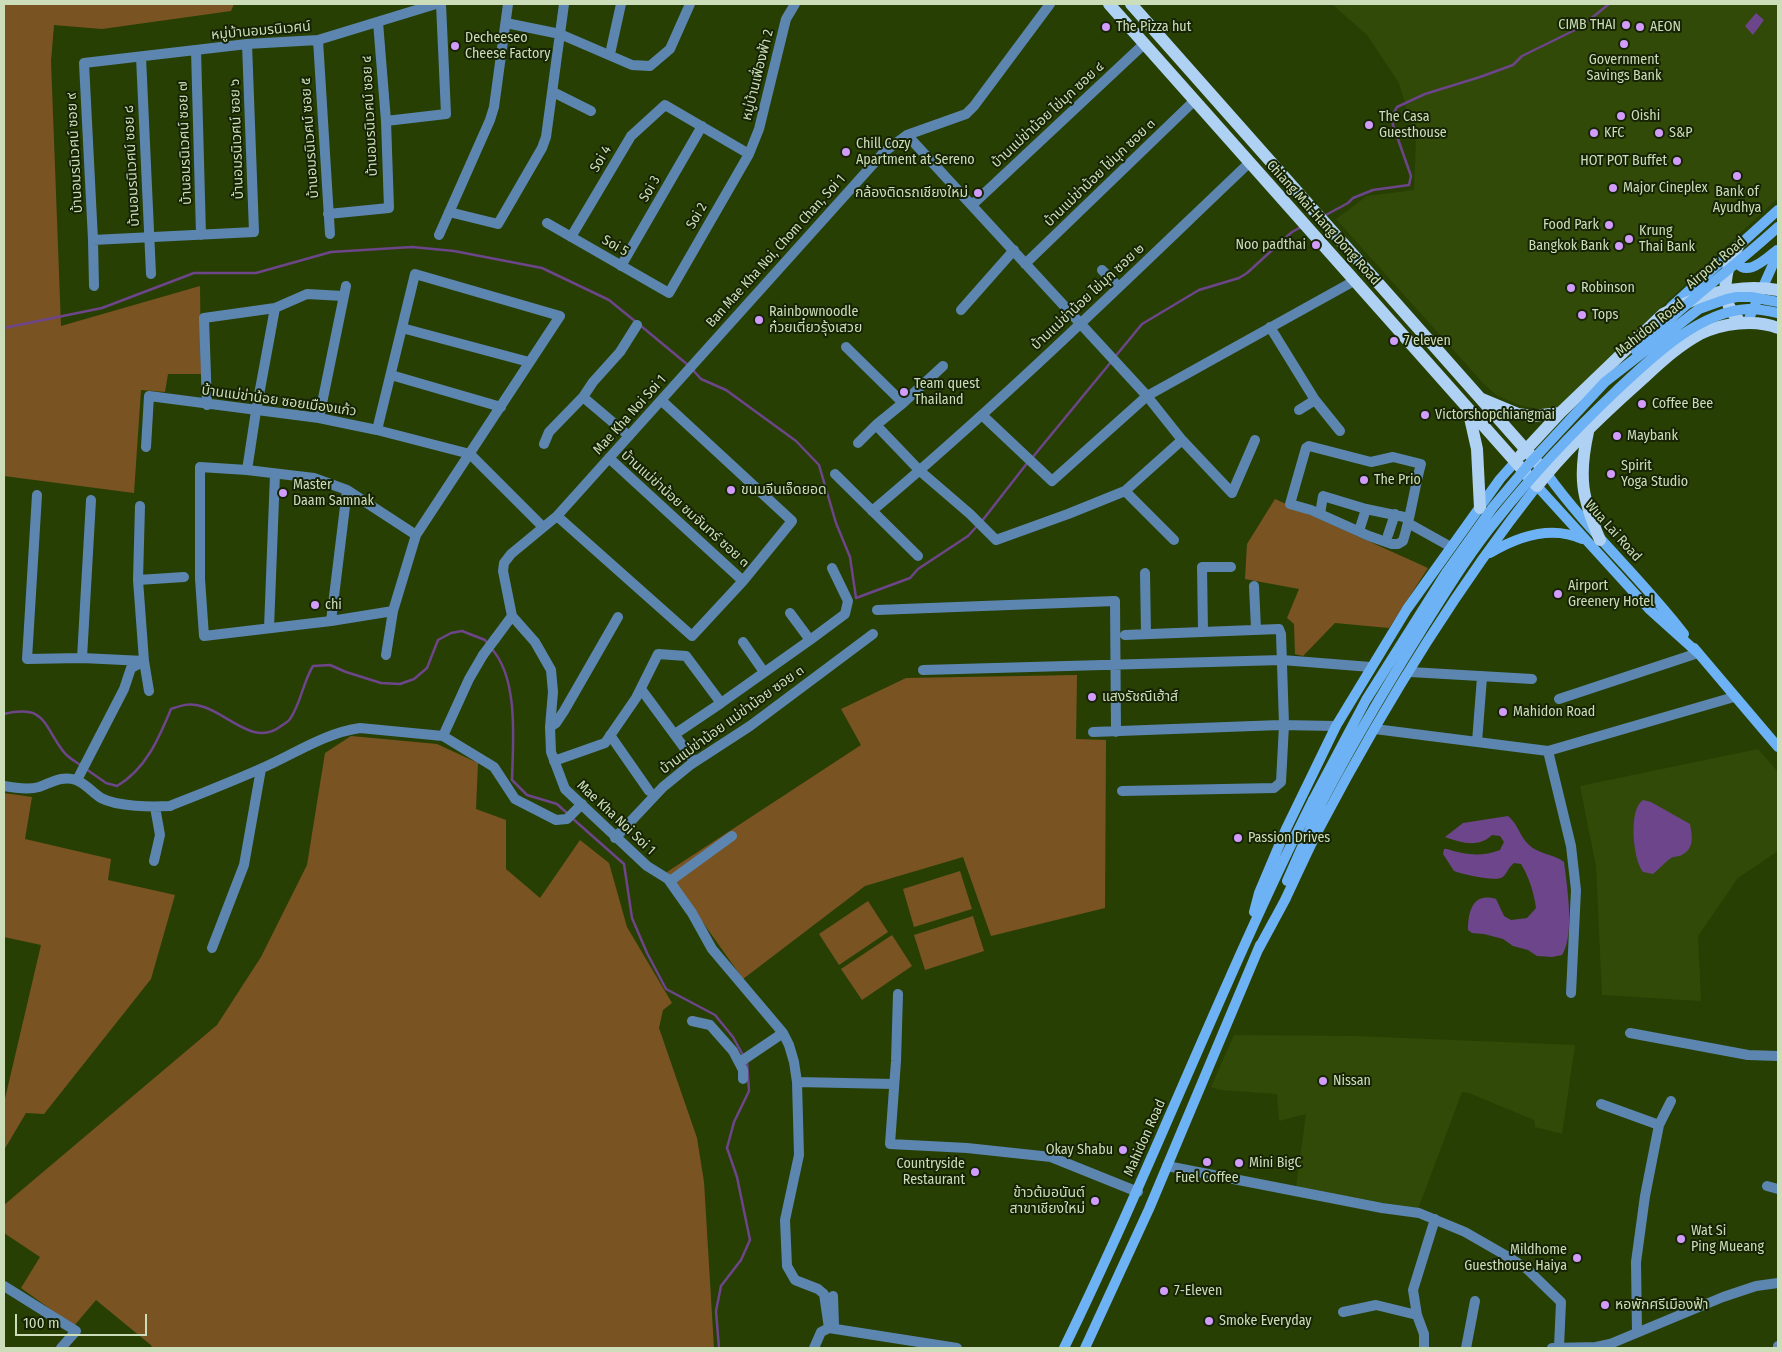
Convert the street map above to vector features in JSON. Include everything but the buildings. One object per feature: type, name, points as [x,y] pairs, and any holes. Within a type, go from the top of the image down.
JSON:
[{"type":"main road","name":"Chiang Mai-Hang Dong Road","points":[[1108,4],[1537,486]]},
{"type":"main road","name":"Chiang Mai-Hang Dong Road","points":[[1131,4],[1547,474]]},
{"type":"main road","name":"Airport Road","points":[[1663,314],[1778,210]]},
{"type":"main road","name":"Airport Road","points":[[1605,382],[1661,326],[1743,259],[1778,227]]},
{"type":"main road","points":[[1736,250],[1738,264],[1741,267],[1750,268],[1778,251]]},
{"type":"main road","points":[[1736,250],[1728,267],[1725,291],[1732,313],[1746,324],[1778,251]]},
{"type":"main road","name":"Mahidon Road","points":[[1248,937],[1265,876],[1336,726],[1423,586],[1525,450],[1560,413],[1663,314],[1682,304],[1725,291],[1763,288],[1778,290]]},
{"type":"main road","name":"Mahidon Road","points":[[1064,1348],[1138,1192],[1248,937],[1317,802],[1366,700],[1446,572],[1493,507],[1530,463],[1605,382],[1698,309],[1727,299],[1737,298],[1751,297],[1778,302]]},
{"type":"main road","name":"Mahidon Road","points":[[1085,1348],[1167,1166],[1258,950],[1317,802],[1452,581],[1497,518],[1553,455],[1631,377],[1675,340],[1701,323],[1722,314],[1748,309],[1778,313]]},
{"type":"main road","name":"Mahidon Road","points":[[1258,950],[1321,826],[1410,672],[1486,555],[1547,474],[1589,429],[1672,352],[1702,334],[1723,327],[1746,324],[1778,328]]},
{"type":"main road","points":[[1478,397],[1518,414],[1532,416],[1560,413]]},
{"type":"main road","points":[[1468,409],[1477,448],[1480,508]]},
{"type":"main road","points":[[1486,555],[1510,541],[1524,536],[1560,533],[1594,541],[1584,496],[1583,455],[1589,429]]},
{"type":"main road","name":"Wua Lai Road","points":[[1547,474],[1594,541]]},
{"type":"main road","name":"Wua Lai Road","points":[[1537,486],[1659,602],[1713,672],[1778,747]]},
{"type":"main road","points":[[1423,586],[1434,581],[1445,583],[1452,592],[1452,606]]},
{"type":"street","name":"หมู่บ้านอมรนิเวศน์","points":[[84,63],[247,44],[318,40],[436,4]]},
{"type":"street","points":[[386,121],[446,114],[441,4]]},
{"type":"street","points":[[439,234],[492,114],[508,4]]},
{"type":"street","points":[[449,212],[498,224],[542,148],[546,137],[553,92],[564,4]]},
{"type":"street","points":[[610,54],[621,4]]},
{"type":"street","points":[[506,23],[560,34],[632,65],[650,66],[670,49],[690,4]]},
{"type":"street","name":"หมู่บ้านเฟื่องฟ้า 2","points":[[749,154],[759,130],[786,20],[795,4]]},
{"type":"street","name":"Ban Mae Kha Noi, Chom Chan, Soi 1","points":[[686,373],[884,152],[907,135],[966,114],[974,106],[1050,4]]},
{"type":"street","name":"บ้านอมรนิเวศน์ ซอย ๔","points":[[328,214],[389,208],[386,121],[378,22]]},
{"type":"street","name":"บ้านอมรนิเวศน์ ซอย ๕","points":[[318,40],[330,234]]},
{"type":"street","name":"บ้านอมรนิเวศน์ ซอย ๖","points":[[201,235],[254,232],[247,44]]},
{"type":"street","name":"บ้านแม่ข่าน้อย ไข่มุก ซอย ๔","points":[[972,205],[1144,44]]},
{"type":"street","name":"บ้านอมรนิเวศน์ ซอย ๗","points":[[196,50],[201,235]]},
{"type":"street","name":"บ้านอมรนิเวศน์ ซอย ๘","points":[[140,57],[151,274]]},
{"type":"street","name":"บ้านอมรนิเวศน์ ซอย ๙","points":[[84,63],[94,286]]},
{"type":"street","points":[[553,92],[591,111]]},
{"type":"street","name":"บ้านแม่ข่าน้อย ไข่มุก ซอย ๓","points":[[1025,264],[1194,101]]},
{"type":"street","name":"Soi 4","points":[[571,236],[631,136],[665,105],[702,126]]},
{"type":"street","points":[[702,126],[749,154]]},
{"type":"street","name":"Soi 3","points":[[621,266],[702,126]]},
{"type":"street","points":[[907,135],[1147,396],[1182,440],[1232,493],[1255,440]]},
{"type":"street","name":"Soi 2","points":[[669,293],[749,154]]},
{"type":"street","name":"บ้านแม่ข่าน้อย ไข่มุก ซอย ๒","points":[[872,512],[944,450],[1080,325],[1249,163]]},
{"type":"street","name":"Soi 5","points":[[547,223],[669,293]]},
{"type":"street","points":[[93,240],[201,235]]},
{"type":"street","points":[[961,310],[1014,250]]},
{"type":"street","points":[[1102,270],[1119,287]]},
{"type":"street","points":[[377,430],[415,274],[560,316],[416,535],[393,611],[386,655]]},
{"type":"street","points":[[982,415],[1052,481],[1147,396],[1354,281]]},
{"type":"street","points":[[207,405],[204,318],[275,308],[307,294],[344,291],[318,418]]},
{"type":"street","points":[[247,470],[275,308]]},
{"type":"street","points":[[544,444],[549,432],[583,397],[593,382],[620,352],[637,325]]},
{"type":"street","points":[[1270,327],[1315,400],[1340,431]]},
{"type":"street","points":[[402,328],[529,362]]},
{"type":"street","points":[[846,347],[902,403]]},
{"type":"street","points":[[858,443],[943,366]]},
{"type":"street","name":"Mae Kha Noi Soi 1","points":[[686,373],[557,516],[511,554],[504,563],[503,571],[512,616],[535,642],[550,670],[553,692],[550,727],[551,752],[565,789],[615,838],[647,866],[670,881],[692,913],[712,949],[783,1033],[792,1053],[797,1082],[799,1155],[785,1220],[787,1266],[795,1280],[818,1289],[824,1294],[832,1328]]},
{"type":"street","points":[[390,374],[501,406]]},
{"type":"street","name":"บ้านแม่ข่าน้อย ซอยเมืองแก้ว","points":[[146,447],[149,396],[318,418],[377,430],[470,454]]},
{"type":"street","points":[[583,397],[629,436]]},
{"type":"street","points":[[557,516],[692,636],[743,581],[792,521],[662,400]]},
{"type":"street","points":[[1299,410],[1315,400]]},
{"type":"street","points":[[876,425],[920,471],[980,523],[996,540],[1125,491],[1182,440]]},
{"type":"street","points":[[1308,446],[1371,462],[1393,457],[1421,464],[1409,520],[1402,541],[1398,544],[1392,544],[1320,514],[1290,504],[1308,446]]},
{"type":"street","points":[[470,454],[543,527]]},
{"type":"street","name":"บ้านแม่ข่าน้อย ชมจันทร์ ซอย ๓","points":[[609,458],[743,581]]},
{"type":"street","points":[[393,611],[204,636],[200,579],[200,467],[247,470],[314,478],[347,490],[416,535]]},
{"type":"street","points":[[269,628],[275,474]]},
{"type":"street","points":[[835,474],[918,556]]},
{"type":"street","points":[[331,620],[347,490]]},
{"type":"street","points":[[1125,491],[1174,540]]},
{"type":"street","points":[[37,495],[27,659],[82,658],[144,661]]},
{"type":"street","points":[[1320,514],[1323,496],[1366,509],[1394,514],[1409,520],[1452,547]]},
{"type":"street","points":[[82,658],[91,500]]},
{"type":"street","points":[[140,506],[138,580],[148,691]]},
{"type":"street","points":[[1359,531],[1366,509]]},
{"type":"street","points":[[1388,534],[1394,514]]},
{"type":"street","points":[[1203,631],[1202,567],[1231,567]]},
{"type":"street","points":[[675,734],[845,614],[848,601],[832,568]]},
{"type":"street","points":[[1145,573],[1146,634]]},
{"type":"street","points":[[138,580],[184,577]]},
{"type":"street","points":[[1254,586],[1256,629]]},
{"type":"street","points":[[877,610],[1115,601],[1116,732]]},
{"type":"street","points":[[790,613],[810,640]]},
{"type":"street","points":[[443,736],[469,679],[483,655],[512,616]]},
{"type":"street","points":[[550,727],[564,711],[618,618]]},
{"type":"street","points":[[1122,791],[1274,788],[1281,782],[1284,725],[1280,630],[1277,628],[1124,635]]},
{"type":"street","name":"บ้านแม่ข่าน้อย แม่ข่าน้อย ซอย ๓","points":[[615,838],[663,787],[690,764],[750,726],[873,634]]},
{"type":"street","points":[[743,642],[764,672]]},
{"type":"street","points":[[1559,699],[1698,653]]},
{"type":"street","points":[[554,761],[605,743],[636,698],[658,654],[686,656],[721,703]]},
{"type":"street","points":[[923,670],[1282,660],[1371,667]]},
{"type":"street","points":[[78,777],[124,689],[131,668],[144,661]]},
{"type":"street","points":[[1410,672],[1532,679]]},
{"type":"street","points":[[1477,742],[1482,676]]},
{"type":"street","points":[[641,689],[690,757]]},
{"type":"street","points":[[1375,730],[1548,751],[1734,697]]},
{"type":"street","points":[[1093,732],[1284,725],[1336,726]]},
{"type":"street","points":[[4,786],[38,787],[62,778],[78,777],[102,798],[113,802],[155,807],[170,806],[261,769],[297,750],[348,730],[360,728],[443,736],[494,767],[515,799],[556,820],[567,819],[582,804]]},
{"type":"street","points":[[610,735],[649,791]]},
{"type":"street","points":[[1548,751],[1571,846],[1576,890],[1571,993]]},
{"type":"street","points":[[212,948],[244,865],[261,769]]},
{"type":"street","points":[[154,861],[160,835],[155,807]]},
{"type":"street","points":[[670,881],[732,836]]},
{"type":"street","points":[[898,994],[896,1061],[890,1144],[967,1148],[1051,1157],[1138,1192]]},
{"type":"street","points":[[692,1021],[710,1025],[744,1059]]},
{"type":"street","points":[[744,1059],[783,1033]]},
{"type":"street","points":[[1630,1033],[1748,1056],[1778,1056]]},
{"type":"street","points":[[743,1078],[744,1059]]},
{"type":"street","points":[[797,1082],[894,1084]]},
{"type":"street","points":[[1637,1332],[1636,1262],[1645,1196],[1659,1125],[1671,1100]]},
{"type":"street","points":[[1602,1104],[1659,1125]]},
{"type":"street","points":[[1167,1166],[1373,1206],[1419,1213],[1465,1232],[1505,1254],[1527,1269],[1561,1302],[1556,1348],[1596,1347],[1610,1344],[1723,1297],[1756,1286],[1778,1283]]},
{"type":"street","points":[[1767,1186],[1778,1189]]},
{"type":"street","points":[[1424,1348],[1424,1334],[1417,1315],[1413,1290],[1434,1219]]},
{"type":"street","points":[[4,1286],[76,1331],[61,1348]]},
{"type":"street","points":[[832,1328],[833,1296]]},
{"type":"street","points":[[1466,1348],[1475,1301]]},
{"type":"street","points":[[1342,1312],[1376,1305],[1417,1315]]},
{"type":"street","points":[[814,1348],[821,1332],[832,1328],[957,1348]]},
{"type":"shaded area","points":[[4,4],[234,4],[231,11],[102,29],[54,25],[51,61],[61,326],[200,286],[201,374],[168,374],[165,392],[141,390],[134,493],[4,476]]},
{"type":"shaded area","points":[[1332,4],[1778,4],[1778,198],[1659,309],[1561,407],[1543,410],[1519,405],[1496,395],[1483,383],[1336,219],[1367,196],[1414,190],[1416,140],[1399,83],[1367,35]]},
{"type":"shaded area","points":[[1756,13],[1764,20],[1753,35],[1745,26]]},
{"type":"shaded area","points":[[1275,499],[1428,568],[1389,628],[1335,623],[1303,656],[1295,654],[1294,624],[1287,618],[1299,589],[1245,579],[1247,544]]},
{"type":"shaded area","points":[[1077,675],[1076,739],[1106,740],[1105,908],[991,936],[963,857],[865,886],[743,979],[667,872],[861,745],[841,709],[906,678]]},
{"type":"shaded area","points":[[351,736],[437,744],[478,763],[476,809],[506,820],[506,869],[540,898],[580,840],[609,863],[627,927],[672,1003],[663,1010],[659,1028],[697,1138],[704,1182],[714,1348],[150,1348],[152,1346],[96,1300],[74,1326],[21,1288],[40,1257],[4,1233],[4,1205],[217,1025],[261,957],[307,865],[325,753]]},
{"type":"shaded area","points":[[1758,749],[1778,772],[1778,851],[1738,878],[1698,936],[1701,1001],[1602,995],[1596,866],[1580,786]]},
{"type":"shaded area","points":[[4,793],[32,797],[25,839],[111,859],[108,880],[175,895],[151,979],[44,1114],[26,1113],[4,1150],[4,1103],[41,945],[4,937]]},
{"type":"shaded area","points":[[1643,800],[1651,802],[1690,824],[1692,841],[1689,849],[1681,856],[1666,861],[1653,874],[1643,872],[1635,846],[1635,813],[1638,805]]},
{"type":"shaded area","points":[[1508,816],[1529,845],[1564,862],[1569,923],[1566,946],[1562,955],[1552,957],[1537,956],[1528,950],[1513,946],[1503,939],[1472,933],[1468,930],[1469,916],[1473,905],[1482,898],[1496,899],[1504,916],[1511,920],[1527,918],[1536,908],[1531,885],[1521,864],[1514,863],[1501,878],[1483,878],[1454,871],[1443,854],[1444,849],[1474,854],[1487,854],[1500,850],[1504,842],[1500,836],[1492,835],[1476,843],[1457,841],[1445,837],[1463,823]]},
{"type":"shaded area","points":[[960,871],[972,909],[914,927],[903,889]]},
{"type":"shaded area","points":[[868,901],[888,932],[839,965],[819,934]]},
{"type":"shaded area","points":[[973,916],[984,951],[925,970],[914,935]]},
{"type":"shaded area","points":[[892,935],[912,966],[862,1000],[841,969]]},
{"type":"shaded area","points":[[1234,1035],[1355,1036],[1575,1045],[1562,1134],[1535,1127],[1534,1120],[1469,1093],[1462,1092],[1418,1209],[1296,1187],[1306,1114],[1279,1121],[1277,1094],[1220,1090],[1211,1087]]},
{"type":"waterway","points":[[1324,216],[1348,203],[1353,198],[1373,190],[1409,185],[1411,176],[1393,125],[1392,116],[1397,107],[1425,94],[1513,65],[1522,56],[1579,28],[1609,4]]},
{"type":"waterway","points":[[1114,358],[1142,324],[1199,290],[1239,278],[1292,232],[1301,227]]},
{"type":"waterway","points":[[4,328],[102,308],[194,273],[256,273],[331,252],[412,247],[454,251],[542,268],[609,300],[636,322]]},
{"type":"waterway","points":[[641,326],[688,365]]},
{"type":"waterway","points":[[1032,458],[1111,362]]},
{"type":"waterway","points":[[692,369],[701,379],[726,390],[796,441],[819,465],[836,523],[850,557],[856,598],[910,578],[918,569],[968,536],[978,525]]},
{"type":"waterway","points":[[982,521],[1028,462]]},
{"type":"waterway","points":[[86,769],[106,783],[117,786],[144,762],[162,731],[171,709],[179,706],[200,705],[252,731],[271,732],[290,719],[313,666],[330,665],[381,683],[400,684],[414,679],[427,668],[438,640],[451,633],[462,631],[485,640],[488,644]]},
{"type":"waterway","points":[[491,648],[500,661],[510,693],[513,729],[512,780],[527,795],[557,804],[568,814]]},
{"type":"waterway","points":[[4,714],[18,712],[36,714],[47,725],[56,742],[65,753],[82,766]]},
{"type":"waterway","points":[[572,818],[624,864],[632,918],[647,953],[666,989],[715,1015],[733,1037],[744,1057]]},
{"type":"waterway","points":[[719,1348],[716,1311],[721,1286],[741,1260],[750,1240],[737,1177],[727,1148],[734,1122],[749,1091],[747,1062]]},
{"type":"place","name":"CIMB THAI","points":[[1626,25]]},
{"type":"place","name":"The Pizza hut","points":[[1106,27]]},
{"type":"place","name":"AEON","points":[[1640,27]]},
{"type":"place","name":"Government Savings Bank","points":[[1624,44]]},
{"type":"place","name":"Decheeseo Cheese Factory","points":[[455,46]]},
{"type":"place","name":"Oishi","points":[[1621,116]]},
{"type":"place","name":"The Casa Guesthouse","points":[[1369,125]]},
{"type":"place","name":"KFC","points":[[1594,133]]},
{"type":"place","name":"S&P","points":[[1659,133]]},
{"type":"place","name":"Chill Cozy Apartment at Sereno","points":[[846,152]]},
{"type":"place","name":"HOT POT Buffet","points":[[1677,161]]},
{"type":"place","name":"Bank of Ayudhya","points":[[1737,176]]},
{"type":"place","name":"Major Cineplex","points":[[1613,188]]},
{"type":"place","name":"กล้องติดรถเชียงใหม่","points":[[978,193]]},
{"type":"place","name":"Food Park","points":[[1609,225]]},
{"type":"place","name":"Krung Thai Bank","points":[[1629,239]]},
{"type":"place","name":"Noo padthai","points":[[1316,245]]},
{"type":"place","name":"Bangkok Bank","points":[[1619,246]]},
{"type":"place","name":"Robinson","points":[[1571,288]]},
{"type":"place","name":"Tops","points":[[1582,315]]},
{"type":"place","name":"Rainbownoodle ก๋วยเตี๋ยวรุ้งเสวย","points":[[759,320]]},
{"type":"place","name":"7 eleven","points":[[1394,341]]},
{"type":"place","name":"Team quest Thailand","points":[[904,392]]},
{"type":"place","name":"Coffee Bee","points":[[1642,404]]},
{"type":"place","name":"Victorshopchiangmai","points":[[1425,415]]},
{"type":"place","name":"Maybank","points":[[1617,436]]},
{"type":"place","name":"Spirit Yoga Studio","points":[[1611,474]]},
{"type":"place","name":"The Prio","points":[[1364,480]]},
{"type":"place","name":"ขนมจีนเจ็ดยอด","points":[[731,490]]},
{"type":"place","name":"Master Daam Samnak","points":[[283,493]]},
{"type":"place","name":"Airport Greenery Hotel","points":[[1558,594]]},
{"type":"place","name":"chi","points":[[315,605]]},
{"type":"place","name":"แสงรัชณีเฮ้าส์","points":[[1092,697]]},
{"type":"place","name":"Mahidon Road","points":[[1503,712]]},
{"type":"place","name":"Passion Drives","points":[[1238,838]]},
{"type":"place","name":"Nissan","points":[[1323,1081]]},
{"type":"place","name":"Okay Shabu","points":[[1123,1150]]},
{"type":"place","name":"Fuel Coffee","points":[[1207,1162]]},
{"type":"place","name":"Mini BigC","points":[[1239,1163]]},
{"type":"place","name":"Countryside Restaurant","points":[[975,1172]]},
{"type":"place","name":"ข้าวต้มอนันต์ สาขาเชียงใหม่","points":[[1095,1201]]},
{"type":"place","name":"Wat Si Ping Mueang","points":[[1681,1239]]},
{"type":"place","name":"Mildhome Guesthouse Haiya","points":[[1577,1258]]},
{"type":"place","name":"7-Eleven","points":[[1164,1291]]},
{"type":"place","name":"หอพักศรีเมืองฟ้า","points":[[1605,1305]]},
{"type":"place","name":"Smoke Everyday","points":[[1209,1321]]}]
